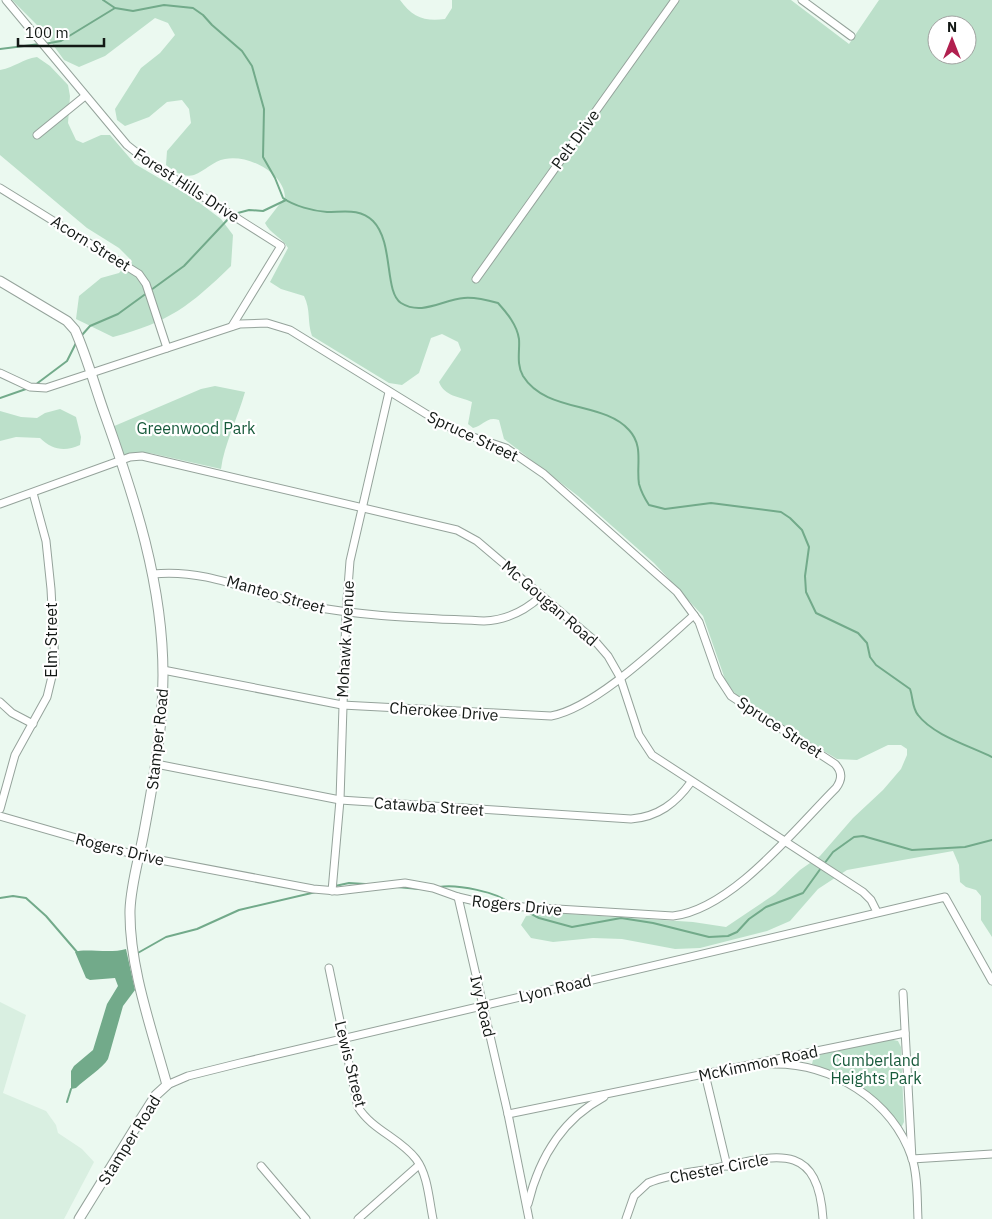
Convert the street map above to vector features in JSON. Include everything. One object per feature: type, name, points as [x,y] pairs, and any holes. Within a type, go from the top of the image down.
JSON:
[{"type":"street","name":"Forest Hills Drive","points":[[6,0],[121,139],[135,153],[281,246],[232,326]]},
{"type":"street","name":"Pelt Drive","points":[[476,279],[675,0]]},
{"type":"street","points":[[802,0],[851,36]]},
{"type":"street","points":[[37,135],[85,96]]},
{"type":"street","name":"Acorn Street","points":[[0,188],[139,274],[146,284],[166,348]]},
{"type":"street","name":"Stamper Road","points":[[0,281],[67,321],[77,334],[122,460],[140,520],[153,574],[160,624],[163,670],[162,714],[156,764],[132,892],[132,947],[166,1085],[156,1095],[136,1125],[79,1219]]},
{"type":"street","name":"Spruce Street","points":[[0,373],[30,387],[42,389],[232,326],[256,322],[282,327],[450,428],[506,448],[544,474],[666,581],[694,614],[704,633],[718,676],[726,690],[737,701],[836,764],[841,778]]},
{"type":"street","name":"Mohawk Avenue","points":[[332,891],[340,800],[342,705],[350,561],[361,506],[389,392]]},
{"type":"street","name":"Mc Gougan Road","points":[[0,504],[122,460],[150,456],[457,530],[478,541],[601,647],[620,677],[643,742],[658,760],[862,892],[871,900],[877,912]]},
{"type":"street","name":"Elm Street","points":[[0,809],[15,755],[52,685],[55,664],[46,541],[34,493]]},
{"type":"street","name":"Manteo Street","points":[[153,574],[177,572],[208,576],[296,602],[346,613],[492,621],[515,615],[541,596]]},
{"type":"street","name":"Cherokee Drive","points":[[163,670],[342,705],[551,716],[577,708],[620,677],[694,614]]},
{"type":"street","points":[[0,702],[12,713],[33,724]]},
{"type":"street","name":"Catawba Street","points":[[156,764],[340,800],[639,818],[654,814],[668,806],[691,782]]},
{"type":"street","name":"Rogers Drive","points":[[0,816],[139,856],[332,891],[406,883],[432,888],[458,898],[492,905],[629,915],[680,915],[699,909],[724,896],[748,876],[836,788],[841,778]]},
{"type":"street","name":"Lyon Road","points":[[166,1085],[188,1076],[343,1038],[945,897],[992,982]]},
{"type":"street","name":"Ivy Road","points":[[458,898],[508,1114]]},
{"type":"street","name":"Lewis Street","points":[[329,968],[356,1099],[362,1114],[410,1153],[420,1165]]},
{"type":"street","points":[[903,993],[912,1160],[918,1219]]},
{"type":"street","name":"McKimmon Road","points":[[529,1219],[508,1114],[905,1033]]},
{"type":"street","points":[[758,1064],[808,1066],[842,1080],[868,1098],[891,1120],[904,1140],[912,1160]]},
{"type":"street","points":[[705,1074],[727,1166]]},
{"type":"street","name":"McKimmon Road","points":[[527,1208],[537,1171],[544,1155],[555,1139],[580,1112],[611,1094]]},
{"type":"street","points":[[912,1160],[992,1154]]},
{"type":"street","name":"Chester Circle","points":[[626,1219],[634,1196],[648,1183],[778,1156],[800,1163],[809,1171],[818,1184],[824,1219]]},
{"type":"street","points":[[358,1219],[420,1165],[433,1219]]},
{"type":"street","points":[[261,1166],[306,1219]]},
{"type":"shaded area","points":[[126,949],[135,990],[123,1006],[108,1059],[76,1088],[71,1089],[71,1071],[74,1066],[93,1050],[107,1004],[118,986],[115,978],[90,980],[86,978],[75,952]]},
{"type":"shaded area","points":[[0,1002],[26,1015],[3,1093],[46,1111],[56,1125],[58,1133],[82,1149],[94,1162],[64,1219],[0,1219]]},
{"type":"green space","points":[[12,0],[400,0],[414,14],[425,19],[438,20],[445,19],[452,8],[452,0],[791,0],[849,44],[879,0],[992,0],[992,937],[981,920],[981,896],[976,890],[966,887],[960,882],[959,865],[953,851],[847,870],[818,889],[790,921],[767,931],[700,948],[675,949],[622,939],[593,938],[553,942],[531,938],[521,925],[526,916],[554,913],[693,922],[726,927],[775,894],[800,870],[820,856],[853,818],[883,790],[901,769],[907,755],[907,749],[901,745],[888,745],[857,760],[837,759],[740,700],[726,682],[703,616],[654,563],[578,496],[504,439],[499,420],[491,419],[473,428],[468,424],[472,402],[445,391],[439,382],[461,350],[458,342],[442,334],[431,338],[419,373],[402,385],[389,383],[312,336],[308,306],[304,296],[281,289],[270,282],[288,248],[265,223],[285,197],[283,188],[272,173],[254,162],[234,158],[221,160],[190,176],[172,170],[166,165],[167,151],[191,123],[189,109],[182,100],[167,102],[149,117],[125,126],[117,120],[115,109],[141,68],[160,53],[175,35],[168,23],[155,18],[105,56],[79,67],[64,60],[43,31]]},
{"type":"green space","points":[[37,57],[50,66],[68,85],[70,96],[68,123],[76,140],[83,143],[101,135],[110,135],[135,164],[193,198],[221,219],[233,235],[231,266],[203,292],[178,311],[149,325],[113,337],[76,319],[79,296],[101,278],[119,273],[131,260],[119,248],[87,228],[0,155],[0,70]]},
{"type":"green space","name":"Greenwood Park","points":[[215,386],[245,392],[225,450],[221,469],[150,453],[123,456],[112,427],[201,389]]},
{"type":"green space","points":[[60,409],[76,417],[81,437],[80,445],[69,449],[59,449],[49,445],[40,438],[16,437],[0,441],[0,411],[21,417],[37,418],[45,413]]},
{"type":"green space","name":"Cumberland Heights Park","points":[[889,1039],[898,1041],[901,1047],[904,1122],[902,1126],[895,1126],[886,1113],[842,1077],[812,1064],[814,1056]]},
{"type":"waterway","points":[[103,0],[115,8],[133,11],[164,5],[193,8],[203,15],[242,51],[252,66],[264,109],[263,157],[275,178],[283,198],[298,206],[316,211],[357,212],[373,221],[380,230],[384,241],[392,288],[401,303],[409,307],[424,308],[456,299],[468,298],[498,303],[514,324],[519,339],[521,371],[533,388],[560,402],[590,410],[618,421],[634,436],[638,449],[639,484],[649,505],[665,509],[711,503],[781,512],[790,518],[802,530],[809,547],[805,576],[806,592],[816,613],[858,633],[867,643],[870,657],[876,665],[910,689],[915,709],[925,722],[942,734],[992,757]]},
{"type":"waterway","points":[[44,44],[61,41],[115,8]]},
{"type":"waterway","points":[[0,49],[40,44]]},
{"type":"waterway","points":[[234,214],[249,210],[263,211],[286,200]]},
{"type":"waterway","points":[[82,335],[90,326],[118,314],[184,266],[230,217]]},
{"type":"waterway","points":[[35,385],[67,361],[77,341]]},
{"type":"waterway","points":[[0,398],[26,389]]},
{"type":"waterway","points":[[824,864],[833,852],[854,837],[863,836],[912,850],[965,847],[992,840]]},
{"type":"waterway","points":[[524,910],[539,918],[572,927],[621,918],[653,923],[709,937],[728,936],[737,932],[749,919],[766,907],[803,893],[821,868]]},
{"type":"waterway","points":[[335,886],[349,883],[365,884]]},
{"type":"waterway","points":[[439,887],[447,886],[477,890],[497,896],[511,904]]},
{"type":"waterway","points":[[397,887],[419,889]]},
{"type":"waterway","points":[[136,954],[166,937],[197,929],[239,910],[316,892]]},
{"type":"waterway","points":[[0,898],[13,896],[26,898],[46,916],[77,952]]},
{"type":"waterway","points":[[67,1102],[71,1089]]}]
